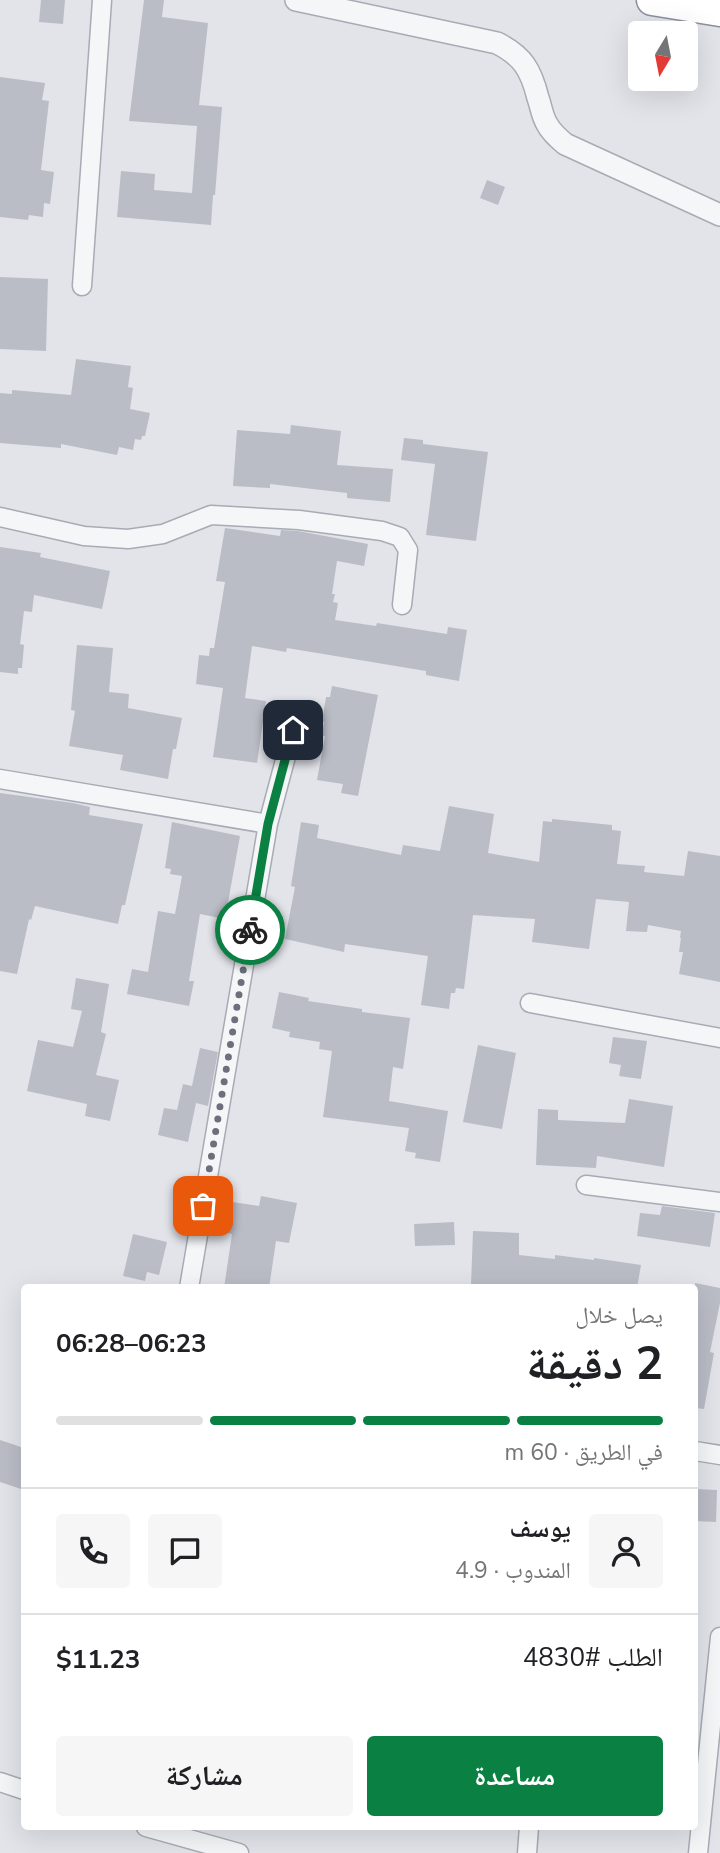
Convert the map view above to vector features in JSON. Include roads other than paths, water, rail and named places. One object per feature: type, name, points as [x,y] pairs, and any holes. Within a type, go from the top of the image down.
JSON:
[{"type":"highway","points":[[652,0],[720,11]]},
{"type":"street","points":[[82,286],[102,0]]},
{"type":"street","points":[[296,0],[497,43],[509,49],[529,69],[546,123],[554,135],[565,144],[720,215]]},
{"type":"street","points":[[0,517],[84,536],[128,539],[163,534],[211,515],[299,520],[382,531],[400,537],[408,550],[402,605]]},
{"type":"street","points":[[190,1284],[268,824],[293,730]]},
{"type":"street","points":[[0,779],[268,824]]},
{"type":"street","points":[[530,1003],[720,1038]]},
{"type":"street","points":[[586,1185],[720,1202]]},
{"type":"street","points":[[698,1451],[720,1455]]},
{"type":"street","points":[[698,1853],[720,1637]]},
{"type":"street","points":[[0,1782],[21,1789]]},
{"type":"street","points":[[157,1830],[239,1853]]},
{"type":"street","points":[[527,1853],[529,1830]]}]
